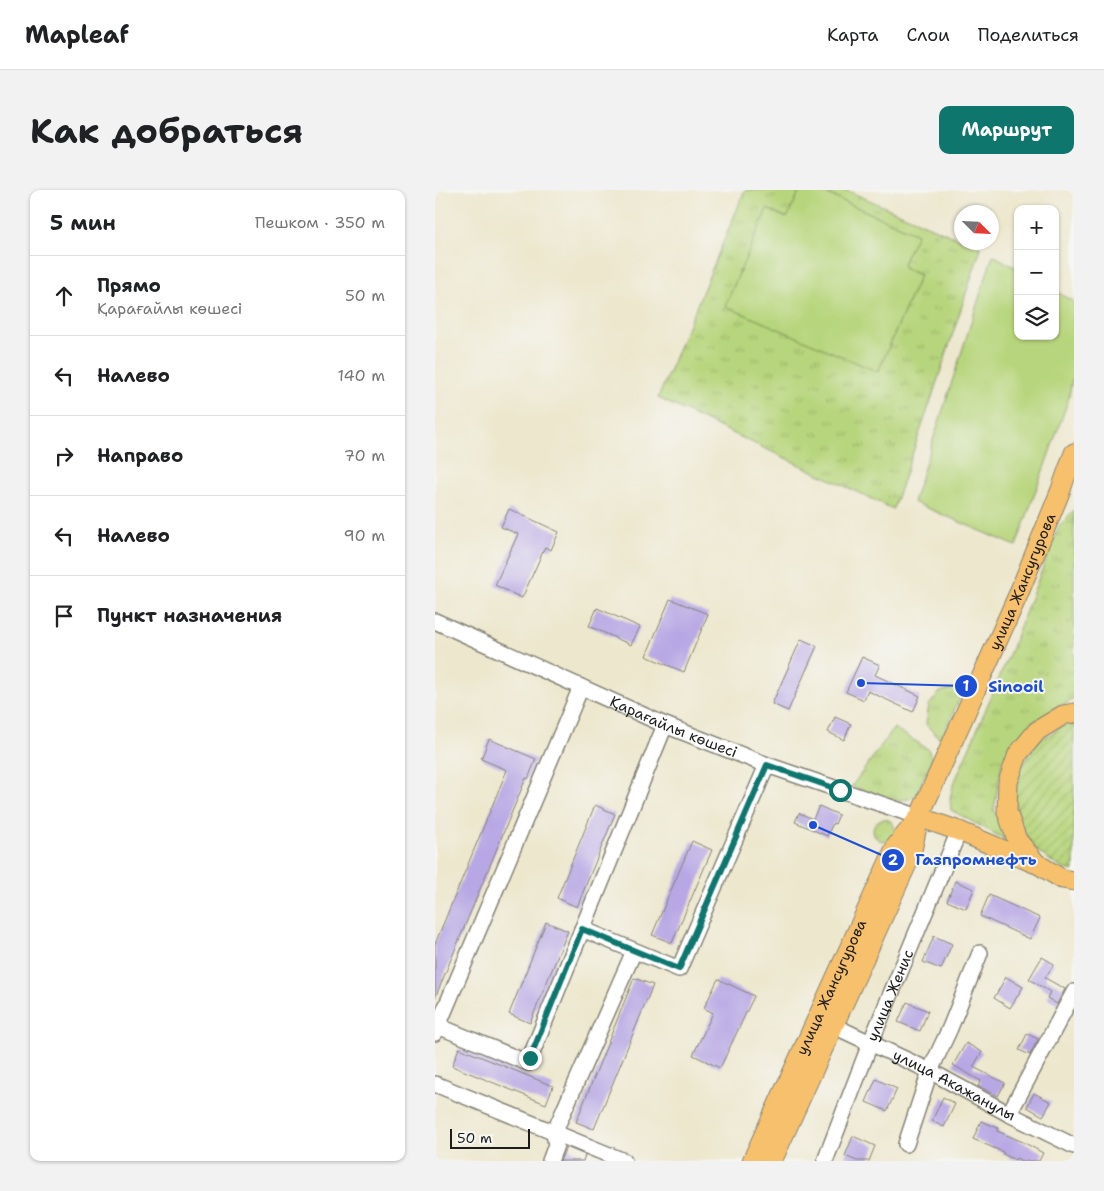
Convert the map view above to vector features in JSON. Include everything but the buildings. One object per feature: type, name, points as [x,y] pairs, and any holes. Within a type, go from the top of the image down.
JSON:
[{"type":"main road","name":"улица Жансугурова","points":[[772,1161],[911,855],[919,817],[1018,594],[1067,494],[1074,453]]},
{"type":"main road","points":[[1036,863],[1017,840],[1007,812],[1008,782],[1018,754],[1037,731],[1070,712]]},
{"type":"main road","name":"улица Жансугурова","points":[[752,1161],[896,846],[919,817]]},
{"type":"main road","points":[[919,817],[959,831],[1036,863],[1062,879],[1074,881]]},
{"type":"main road","points":[[813,1027],[832,1031]]},
{"type":"street","name":"Қарағайлы көшесі","points":[[435,621],[665,725],[767,765],[919,817]]},
{"type":"street","points":[[581,686],[436,1030],[528,1063],[665,725]]},
{"type":"street","points":[[582,929],[679,969],[767,765]]},
{"type":"street","name":"улица Женис","points":[[825,1161],[870,1044],[959,831]]},
{"type":"street","points":[[549,1161],[556,1145],[554,1132],[634,950]]},
{"type":"street","points":[[906,1144],[930,1071],[950,1028],[980,953]]},
{"type":"street","points":[[1009,1114],[1074,992]]},
{"type":"street","name":"улица Акажанулы","points":[[832,1031],[870,1044],[930,1071],[1009,1114],[1074,1146]]},
{"type":"street","points":[[435,1084],[624,1161]]},
{"type":"green space","points":[[745,190],[800,190],[788,218],[767,209],[878,371],[920,275],[903,268],[904,261],[916,234],[818,190],[846,190],[954,237],[954,250],[980,250],[893,509],[658,398]]},
{"type":"green space","points":[[800,190],[818,190],[917,234],[904,261],[903,268],[920,275],[878,372],[725,306],[767,209],[787,218]]},
{"type":"green space","points":[[993,255],[1014,267],[1014,340],[1059,340],[1059,293],[1074,302],[1074,370],[1068,401],[1016,546],[913,502]]},
{"type":"green space","points":[[1074,510],[1074,699],[1031,723],[1002,762],[994,810],[1006,840],[951,810],[950,798],[953,786],[1011,650],[1058,528]]},
{"type":"green space","points":[[957,688],[964,689],[941,739],[926,724],[929,705],[940,692]]},
{"type":"green space","points":[[1074,724],[1074,871],[1061,868],[1037,851],[1020,826],[1014,797],[1021,767],[1037,742],[1063,726]]},
{"type":"green space","points":[[894,728],[928,749],[932,759],[916,795],[909,799],[887,801],[852,786]]},
{"type":"green space","points":[[884,819],[892,822],[895,830],[892,838],[884,841],[876,838],[873,830],[876,822]]},
{"type":"place","name":"Sinooil","points":[[861,683]]},
{"type":"place","name":"Газпромнефть","points":[[813,825]]},
{"type":"route","points":[[530,1058],[582,929],[679,969],[767,765],[840,790]]}]
